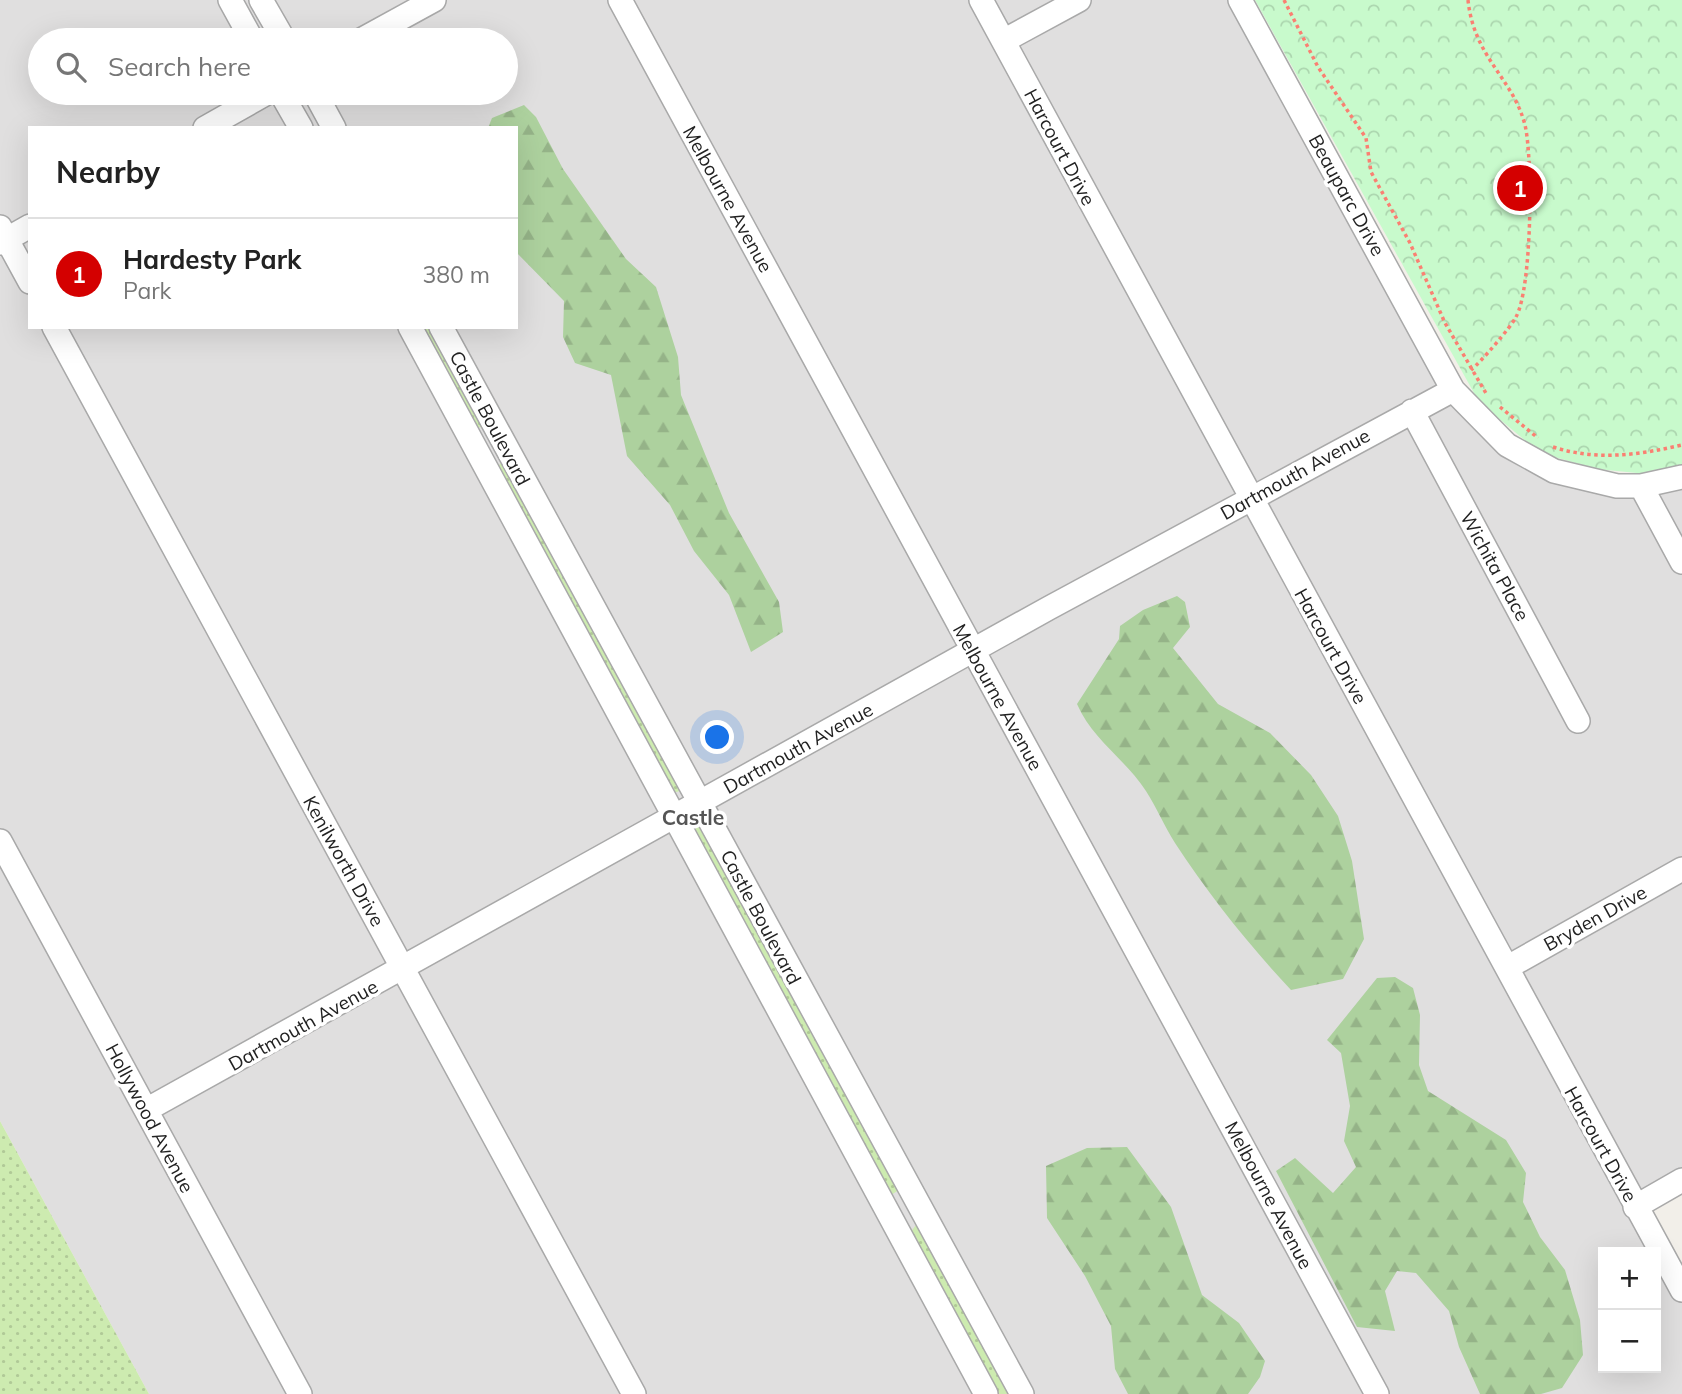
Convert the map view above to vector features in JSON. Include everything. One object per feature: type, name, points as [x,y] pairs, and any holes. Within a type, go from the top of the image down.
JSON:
[{"type":"street","points":[[230,0],[245,28]]},
{"type":"street","points":[[261,0],[277,28]]},
{"type":"street","points":[[383,28],[434,0]]},
{"type":"street","name":"Melbourne Avenue","points":[[621,0],[1377,1394]]},
{"type":"street","name":"Harcourt Drive","points":[[981,0],[1682,1290]]},
{"type":"street","points":[[1005,40],[1079,0]]},
{"type":"street","name":"Beauparc Drive","points":[[1240,0],[1453,390],[1496,436],[1544,466],[1584,480],[1617,486],[1641,486],[1682,477]]},
{"type":"street","points":[[209,126],[246,105]]},
{"type":"street","points":[[288,105],[300,126]]},
{"type":"street","points":[[322,105],[333,126]]},
{"type":"street","points":[[28,227],[2,236],[28,279]]},
{"type":"street","name":"Kenilworth Drive","points":[[55,329],[634,1394]]},
{"type":"street","name":"Castle Boulevard","points":[[411,329],[986,1394]]},
{"type":"street","name":"Castle Boulevard","points":[[442,329],[1022,1394]]},
{"type":"street","name":"Dartmouth Avenue","points":[[146,1110],[404,970],[972,651],[1453,390]]},
{"type":"street","name":"Wichita Place","points":[[1412,411],[1578,721]]},
{"type":"street","points":[[478,454],[502,440]]},
{"type":"street","points":[[1641,486],[1682,562]]},
{"type":"street","name":"Hollywood Avenue","points":[[0,841],[300,1394]]},
{"type":"street","name":"Bryden Drive","points":[[1508,967],[1682,869]]},
{"type":"street","points":[[1635,1207],[1682,1180]]},
{"type":"street","points":[[894,1222],[919,1208]]},
{"type":"path","points":[[1284,0],[1318,67],[1366,138],[1371,172],[1471,370],[1486,394],[1546,444],[1591,456],[1640,453],[1682,445]]},
{"type":"path","points":[[1468,0],[1475,35],[1517,105],[1525,126],[1529,177],[1524,291],[1516,317],[1471,370]]},
{"type":"shaded area","points":[[0,0],[1240,0],[1379,254],[1496,436],[1584,480],[1682,477],[1682,1180],[1636,1207],[1658,1247],[1598,1247],[1598,1373],[1661,1373],[1661,1252],[1682,1290],[1682,1394],[149,1394],[0,1121]]},
{"type":"green space","points":[[1255,0],[1682,0],[1682,465],[1647,474],[1597,469],[1540,453],[1479,402]]},
{"type":"green space","points":[[524,105],[536,117],[563,169],[626,259],[656,287],[678,357],[681,395],[729,513],[779,602],[783,632],[751,652],[729,595],[694,551],[670,505],[627,456],[611,375],[575,363],[563,337],[564,301],[518,254],[518,126],[489,126],[492,118]]},
{"type":"green space","points":[[421,329],[436,329],[484,424],[476,428]]},
{"type":"green space","points":[[502,462],[682,790],[674,793],[496,468]]},
{"type":"green space","points":[[1177,596],[1185,602],[1190,627],[1173,648],[1218,704],[1270,733],[1311,775],[1338,816],[1352,861],[1364,939],[1343,979],[1291,990],[1215,900],[1175,843],[1146,791],[1091,728],[1077,704],[1119,639],[1120,626],[1143,610]]},
{"type":"green space","points":[[701,825],[899,1190],[891,1195],[693,830]]},
{"type":"green space","points":[[1395,977],[1413,988],[1420,1015],[1419,1065],[1428,1091],[1506,1140],[1526,1173],[1523,1202],[1540,1237],[1565,1270],[1580,1320],[1583,1355],[1562,1388],[1541,1394],[1480,1394],[1459,1347],[1449,1311],[1416,1273],[1397,1271],[1385,1291],[1395,1331],[1357,1327],[1276,1171],[1295,1158],[1333,1193],[1356,1167],[1344,1141],[1350,1106],[1341,1053],[1327,1040],[1377,978]]},
{"type":"green space","points":[[0,1121],[149,1394],[0,1394]]},
{"type":"green space","points":[[1127,1147],[1171,1207],[1202,1295],[1239,1323],[1265,1361],[1260,1377],[1248,1394],[1128,1394],[1115,1369],[1111,1326],[1085,1276],[1047,1218],[1046,1166],[1087,1148]]},
{"type":"green space","points":[[916,1225],[921,1227],[1012,1394],[997,1394],[910,1233]]},
{"type":"place","name":"Hardesty Park","points":[[1520,188]]},
{"type":"district","name":"Castle","points":[[693,818]]}]
